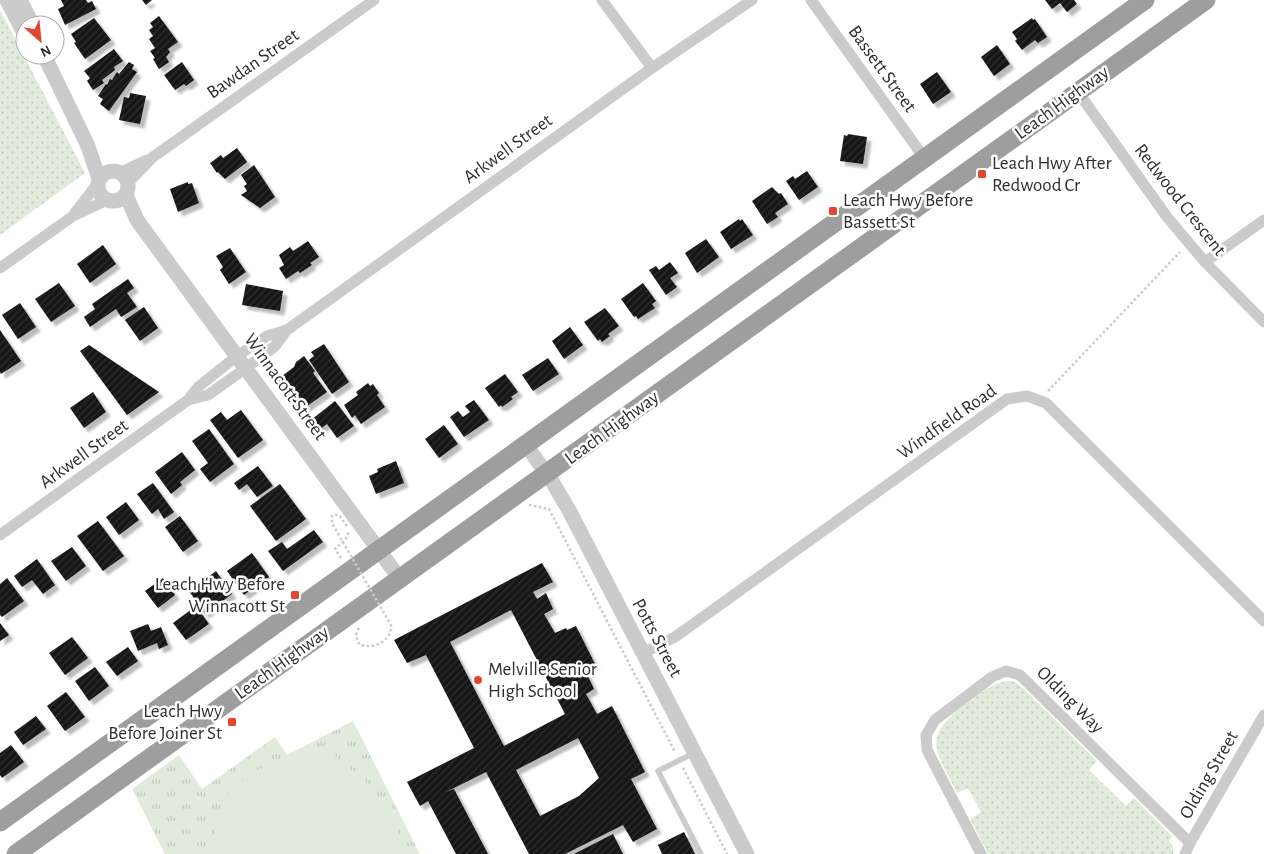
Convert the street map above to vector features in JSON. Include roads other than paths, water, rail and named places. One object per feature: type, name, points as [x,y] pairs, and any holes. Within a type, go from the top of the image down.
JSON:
[{"type":"highway","name":"Leach Highway","points":[[0,822],[374,542],[526,445],[1145,0]]},
{"type":"highway","name":"Leach Highway","points":[[18,853],[1206,0]]},
{"type":"street","points":[[7,0],[15,16]]},
{"type":"street","points":[[20,0],[28,15]]},
{"type":"street","name":"Bawdan Street","points":[[0,268],[374,0]]},
{"type":"street","points":[[602,0],[652,68]]},
{"type":"street","name":"Arkwell Street","points":[[0,536],[188,400],[208,394],[241,362],[275,346],[287,330],[652,68],[752,0]]},
{"type":"street","name":"Bassett Street","points":[[811,0],[925,159]]},
{"type":"street","points":[[47,65],[88,146],[113,186]]},
{"type":"street","name":"Redwood Crescent","points":[[1078,92],[1167,217],[1205,262],[1264,322]]},
{"type":"street","name":"Bawdan Street","points":[[73,216],[113,186]]},
{"type":"street","name":"Winnacott Street","points":[[113,186],[400,579]]},
{"type":"street","points":[[1205,262],[1264,220]]},
{"type":"street","name":"Windfield Road","points":[[643,653],[675,636],[1007,399],[1027,396],[1046,403],[1264,622]]},
{"type":"street","name":"Potts Street","points":[[526,445],[547,474],[570,512],[747,854]]},
{"type":"street","name":"Olding Way","points":[[981,854],[927,750],[926,734],[934,720],[992,677],[1006,671],[1020,676],[1190,843]]},
{"type":"street","name":"Olding Street","points":[[1185,854],[1264,715]]},
{"type":"lane","points":[[694,753],[658,772],[701,854]]},
{"type":"place","name":"Leach Hwy After Redwood Cr","points":[[982,174]]},
{"type":"place","name":"Leach Hwy Before Bassett St","points":[[833,211]]},
{"type":"place","name":"Leach Hwy Before Winnacott St","points":[[295,595]]},
{"type":"place","name":"Melville Senior High School","points":[[478,680]]},
{"type":"place","name":"Leach Hwy Before Joiner St","points":[[232,722]]}]
